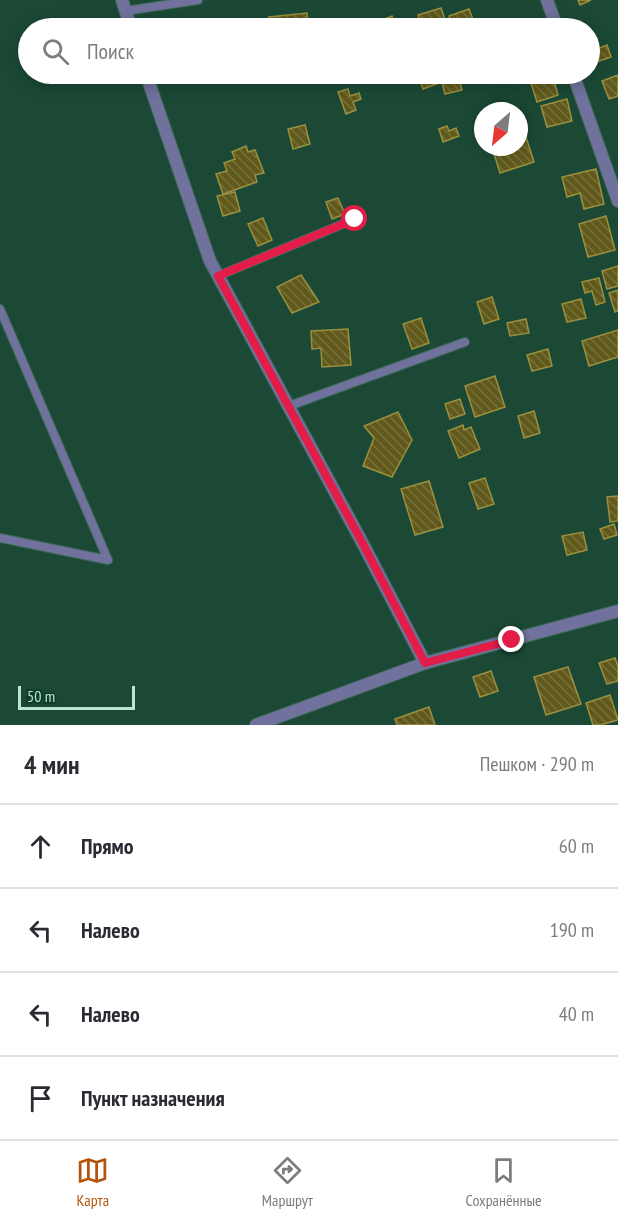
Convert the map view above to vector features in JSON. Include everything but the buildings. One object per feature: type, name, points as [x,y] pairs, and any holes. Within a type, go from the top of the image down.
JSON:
[{"type":"street","points":[[547,0],[553,18]]},
{"type":"street","points":[[149,84],[210,261],[425,663]]},
{"type":"street","points":[[577,84],[618,201]]},
{"type":"street","points":[[256,725],[425,663],[618,612]]},
{"type":"lane","points":[[123,6],[198,0]]},
{"type":"lane","points":[[218,276],[355,219]]},
{"type":"lane","points":[[0,309],[108,560],[0,538]]},
{"type":"lane","points":[[289,406],[465,342]]},
{"type":"route","points":[[355,219],[218,276],[425,663],[512,640]]}]
